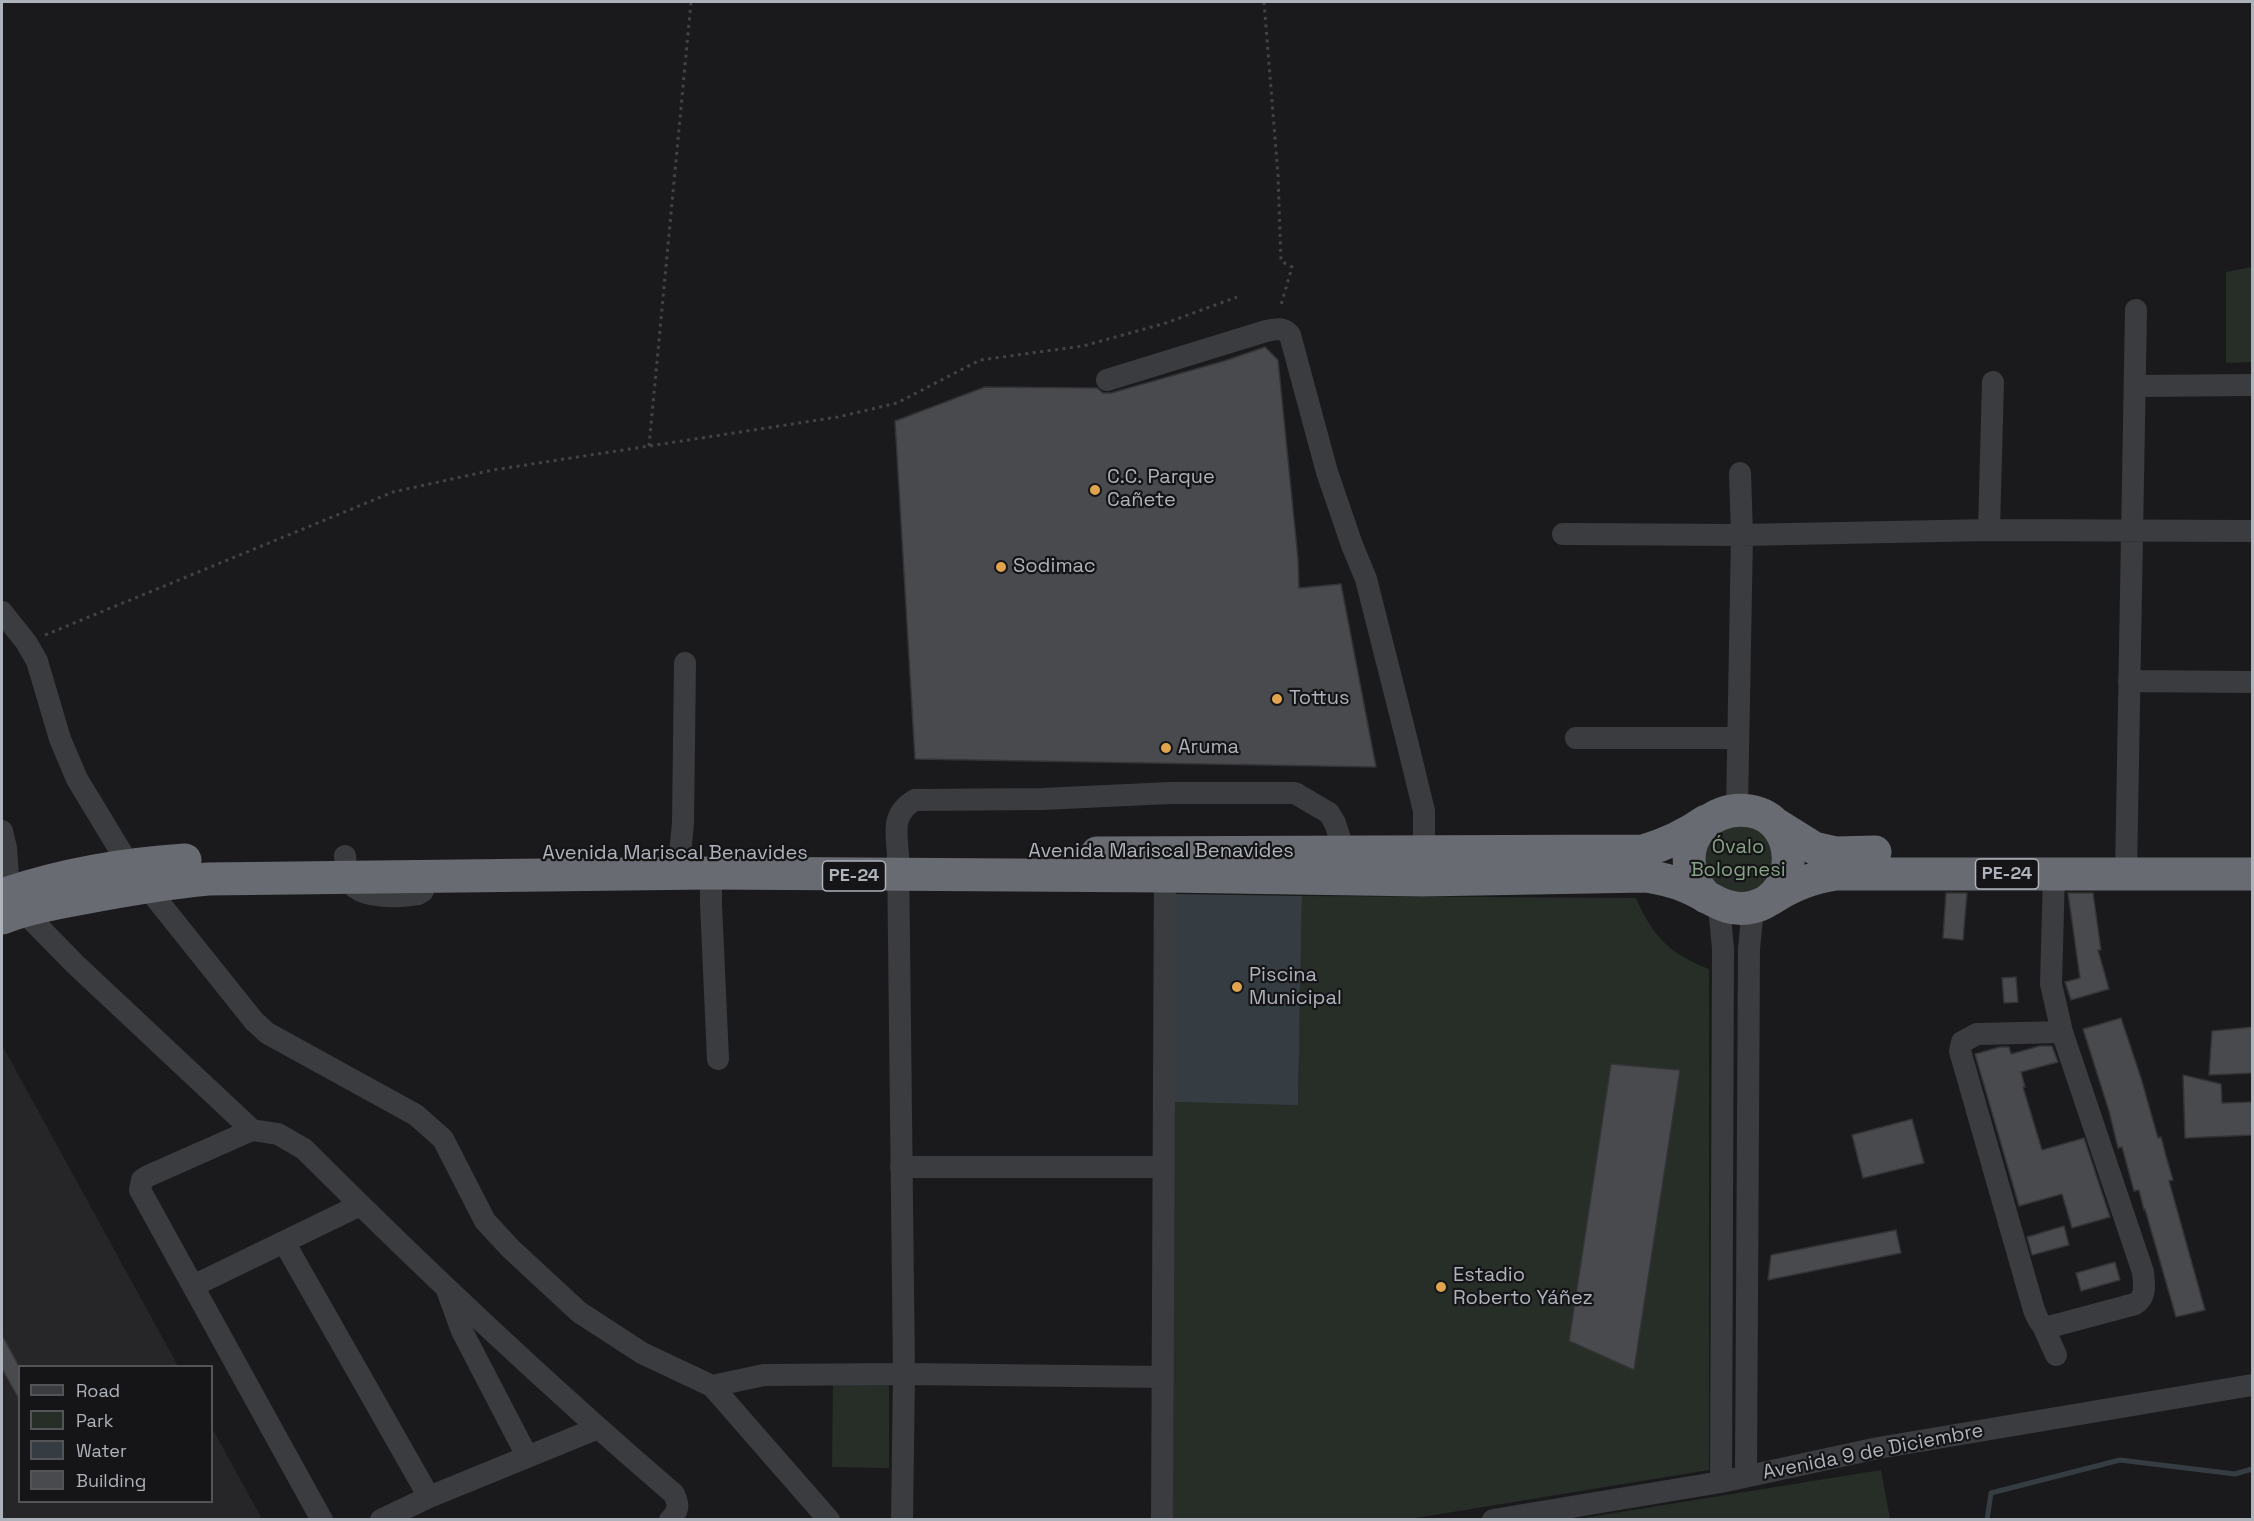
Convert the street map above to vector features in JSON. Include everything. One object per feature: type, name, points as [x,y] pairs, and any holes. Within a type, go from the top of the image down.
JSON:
[{"type":"highway","points":[[1737,809],[1757,812],[1773,823],[1784,837],[1789,855],[1788,872],[1780,889],[1760,904],[1736,909],[1713,901],[1693,880],[1689,859],[1693,839],[1706,821],[1720,813],[1737,809]]},
{"type":"highway","name":"Avenida Mariscal Benavides","points":[[1166,864],[1344,851],[1424,865],[1643,851],[1686,835],[1706,821]]},
{"type":"highway","name":"PE-24","points":[[1773,823],[1814,848],[1836,853],[2125,863],[2253,874]]},
{"type":"highway","name":"PE-24","points":[[1760,904],[1812,878],[1836,874],[2054,874],[2125,863],[2253,851]]},
{"type":"highway","name":"Avenida Mariscal Benavides","points":[[346,866],[680,854],[897,865]]},
{"type":"highway","name":"Avenida Mariscal Benavides","points":[[9,904],[60,878],[102,882],[213,858],[346,866],[428,876],[711,873],[897,865],[1424,865],[1646,876],[1677,883],[1713,901]]},
{"type":"street","points":[[2125,863],[2136,310]]},
{"type":"street","points":[[1107,380],[1266,331],[1286,330],[1290,335],[1300,365],[1327,472],[1366,579],[1424,811],[1424,865]]},
{"type":"street","points":[[1989,530],[1993,382]]},
{"type":"street","points":[[2135,386],[2253,386]]},
{"type":"street","points":[[1737,809],[1742,535],[1740,473]]},
{"type":"street","points":[[1563,534],[1742,535],[1989,530],[2253,531]]},
{"type":"street","points":[[2,612],[26,642],[37,661],[60,739],[77,779],[137,876],[254,1021],[267,1033],[416,1115],[443,1139],[485,1221],[511,1249],[579,1312],[642,1353],[712,1386],[829,1520]]},
{"type":"street","points":[[680,854],[683,823],[685,663]]},
{"type":"street","points":[[2129,681],[2253,682]]},
{"type":"street","points":[[1576,738],[1738,738]]},
{"type":"street","points":[[902,1520],[904,1374],[895,827],[906,805],[915,800],[1042,799],[1170,793],[1295,793],[1329,813],[1335,823],[1344,851]]},
{"type":"street","points":[[2,831],[6,848],[9,904],[252,1130]]},
{"type":"street","points":[[1162,1520],[1166,864]]},
{"type":"street","points":[[711,873],[718,1059]]},
{"type":"street","points":[[2043,1326],[2054,1327],[2135,1304],[2140,1302],[2144,1295],[2143,1272],[2062,1032],[2051,984],[2054,874]]},
{"type":"street","points":[[1713,901],[1723,949],[1722,1482]]},
{"type":"street","points":[[1746,1476],[1749,949],[1760,904]]},
{"type":"street","points":[[2056,1355],[2034,1311],[1960,1051],[1962,1042],[1977,1034],[2062,1032]]},
{"type":"street","points":[[322,1520],[140,1190],[140,1185],[148,1176],[252,1130],[278,1134],[304,1149],[360,1205],[598,1428],[674,1494],[678,1503],[678,1512],[670,1520]]},
{"type":"street","points":[[901,1167],[1164,1167]]},
{"type":"street","points":[[193,1286],[360,1205]]},
{"type":"street","points":[[284,1242],[429,1497]]},
{"type":"street","points":[[447,1287],[462,1331],[527,1456]]},
{"type":"street","points":[[712,1386],[764,1375],[1163,1377]]},
{"type":"street","name":"Avenida 9 de Diciembre","points":[[1493,1520],[1722,1482],[1878,1448],[2253,1386]]},
{"type":"street","points":[[381,1520],[429,1497],[598,1428]]},
{"type":"path","points":[[649,446],[691,2]]},
{"type":"path","points":[[1264,2],[1278,175],[1281,261],[1292,267],[1281,305]]},
{"type":"path","points":[[26,642],[393,492],[493,470],[838,417],[897,403],[980,360],[1083,346],[1166,323],[1237,297]]},
{"type":"shaded area","points":[[2,1045],[177,1365],[18,1365],[18,1503],[213,1503],[213,1430],[262,1519],[2,1519]]},
{"type":"green space","points":[[2252,267],[2252,362],[2226,363],[2226,272]]},
{"type":"green space","name":"Óvalo Bolognesi","points":[[1752,823],[1772,840],[1773,878],[1740,898],[1708,883],[1702,848],[1716,828]]},
{"type":"green space","name":"Estadio Roberto Yáñez","points":[[1302,896],[1636,898],[1656,934],[1664,942],[1684,957],[1709,969],[1709,1470],[1410,1519],[1171,1520],[1174,1102],[1298,1104]]},
{"type":"green space","points":[[833,1377],[889,1377],[889,1468],[832,1467]]},
{"type":"green space","points":[[1881,1470],[1890,1519],[1577,1519]]},
{"type":"water","name":"Piscina Municipal","points":[[1175,894],[1302,896],[1298,1105],[1174,1102]]},
{"type":"building","name":"C.C. Parque Cañete","points":[[1265,347],[1278,360],[1299,588],[1341,584],[1376,767],[915,759],[895,421],[985,387],[1097,388],[1103,393],[1111,393]]},
{"type":"building","points":[[1946,893],[1967,893],[1963,940],[1943,938]]},
{"type":"building","points":[[2068,893],[2093,893],[2101,950],[2098,950],[2109,989],[2071,1000],[2065,982],[2080,978]]},
{"type":"building","points":[[2016,977],[2018,1002],[2004,1003],[2002,978]]},
{"type":"building","points":[[2121,1018],[2158,1138],[2161,1137],[2173,1180],[2169,1181],[2205,1310],[2176,1317],[2139,1190],[2134,1191],[2122,1147],[2118,1148],[2109,1111],[2083,1029]]},
{"type":"building","points":[[2253,1027],[2253,1073],[2209,1075],[2212,1031]]},
{"type":"building","points":[[2040,1046],[2052,1046],[2058,1062],[2021,1072],[2025,1087],[2023,1087],[2042,1150],[2084,1138],[2110,1217],[2072,1228],[2062,1194],[2019,1206],[1975,1054],[2000,1047],[2009,1047],[2011,1054]]},
{"type":"building","points":[[1611,1064],[1680,1070],[1634,1370],[1569,1341]]},
{"type":"building","points":[[2183,1075],[2221,1084],[2222,1103],[2253,1102],[2253,1135],[2185,1138]]},
{"type":"building","points":[[1912,1119],[1924,1163],[1863,1178],[1852,1135]]},
{"type":"building","points":[[2064,1226],[2069,1245],[2032,1255],[2027,1237]]},
{"type":"building","points":[[1896,1230],[1901,1253],[1768,1280],[1771,1255]]},
{"type":"building","points":[[2115,1262],[2120,1280],[2081,1291],[2076,1273]]},
{"type":"building","points":[[2,1335],[18,1365],[18,1397],[2,1369]]},
{"type":"waterway","points":[[1987,1520],[1991,1493],[2120,1460],[2235,1474],[2252,1469]]},
{"type":"place","name":"C.C. Parque Cañete","points":[[1095,490]]},
{"type":"place","name":"Sodimac","points":[[1001,567]]},
{"type":"place","name":"Tottus","points":[[1277,699]]},
{"type":"place","name":"Aruma","points":[[1166,748]]},
{"type":"place","name":"Piscina Municipal","points":[[1237,987]]},
{"type":"place","name":"Estadio Roberto Yáñez","points":[[1441,1287]]}]
